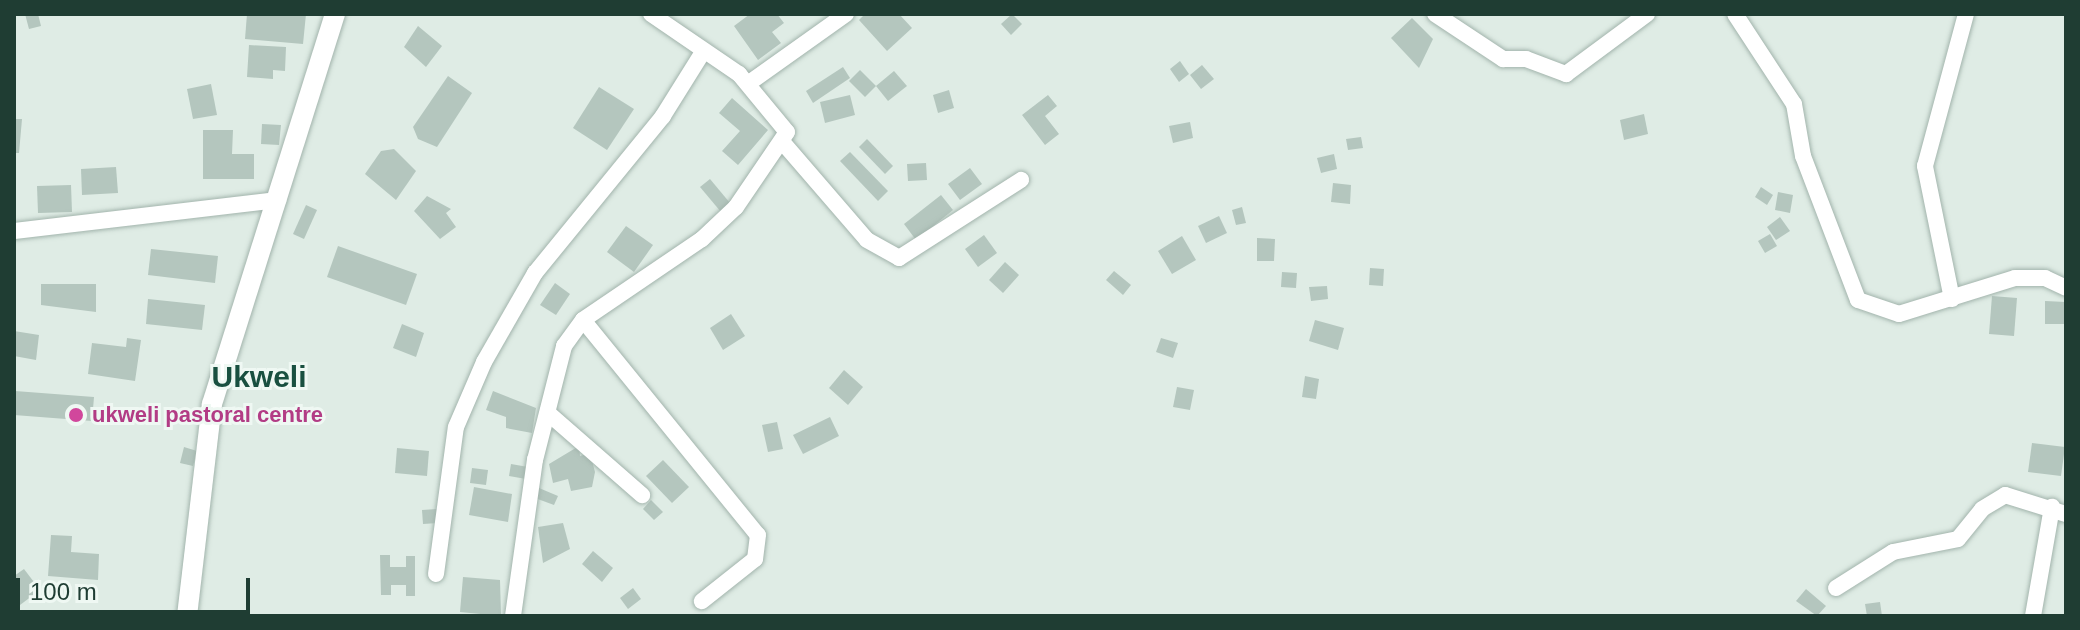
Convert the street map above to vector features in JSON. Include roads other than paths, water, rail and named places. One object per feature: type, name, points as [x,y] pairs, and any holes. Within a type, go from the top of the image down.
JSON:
[{"type":"street","points":[[187,616],[212,404],[335,14]]},
{"type":"street","points":[[513,616],[524,519],[564,346],[583,320],[702,239],[785,145],[786,125],[749,83],[651,14]]},
{"type":"street","points":[[749,83],[846,14]]},
{"type":"street","points":[[1435,14],[1503,59],[1526,59],[1566,74],[1644,15]]},
{"type":"street","points":[[1735,14],[1794,104],[1803,156],[1858,300],[1899,314],[2015,278],[2045,278],[2066,288]]},
{"type":"street","points":[[1952,299],[1925,166],[1966,14]]},
{"type":"street","points":[[436,574],[456,427],[477,375],[535,273],[663,116],[703,52]]},
{"type":"street","points":[[785,145],[867,240],[899,258],[1021,180]]},
{"type":"street","points":[[14,231],[278,200]]},
{"type":"street","points":[[583,320],[758,535],[755,559],[702,601]]},
{"type":"street","points":[[548,413],[642,495]]},
{"type":"street","points":[[1836,588],[1893,552],[1958,539],[1982,509],[2005,495],[2059,510],[2033,616]]},
{"type":"place","name":"ukweli pastoral centre","points":[[76,415]]},
{"type":"district","name":"Ukweli","points":[[259,377]]}]
